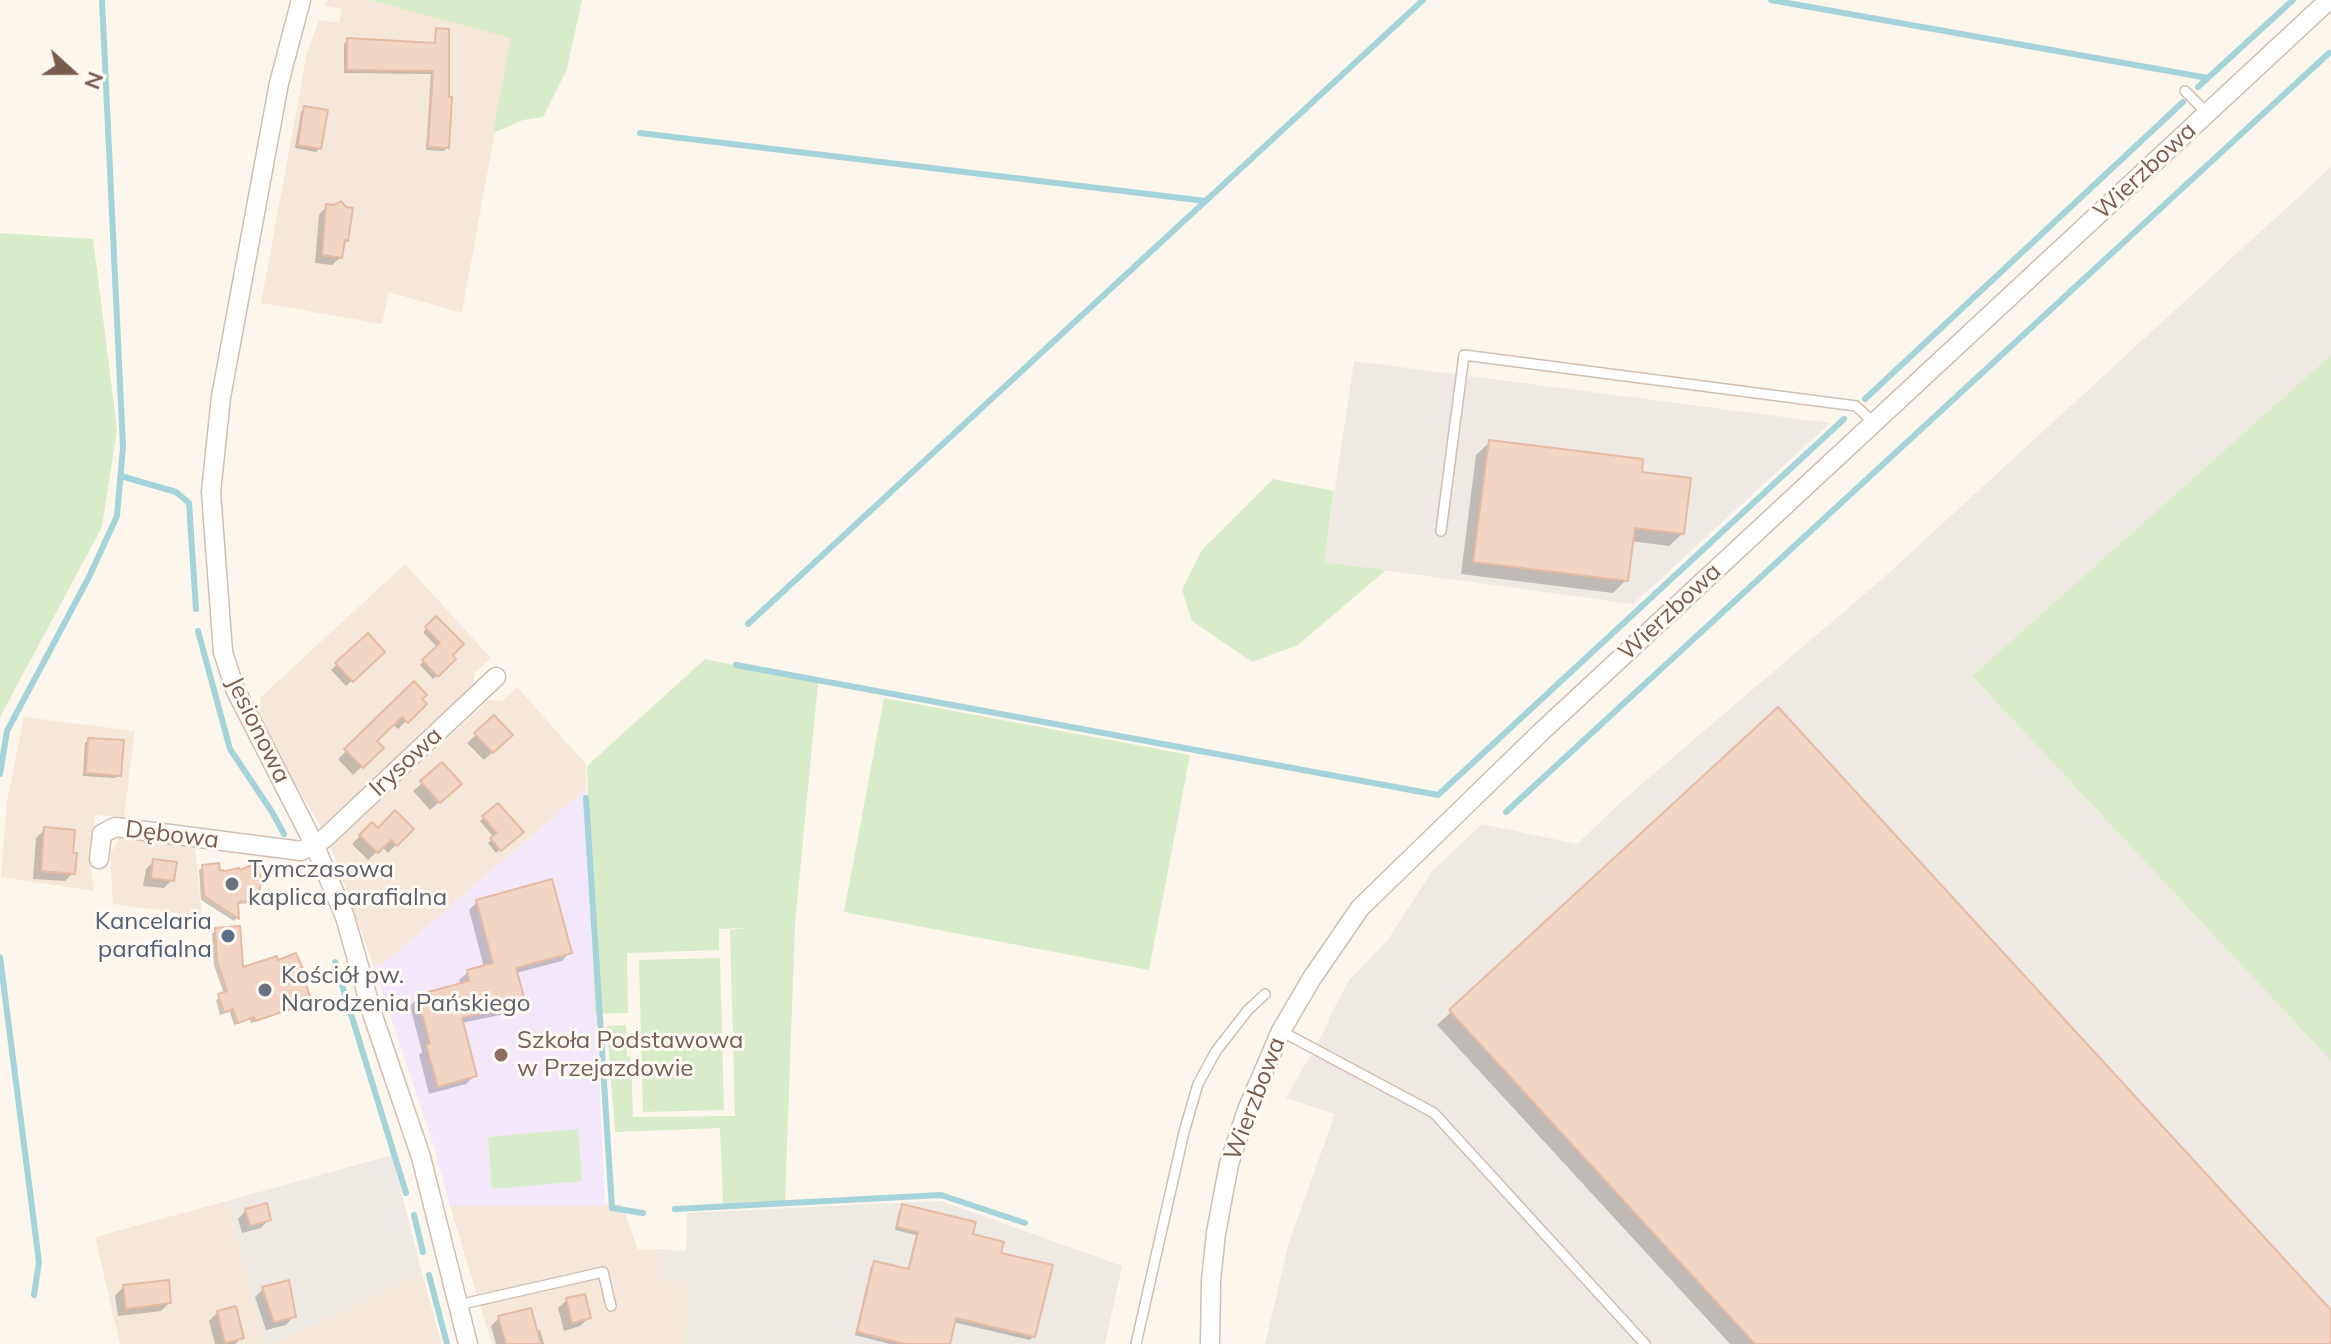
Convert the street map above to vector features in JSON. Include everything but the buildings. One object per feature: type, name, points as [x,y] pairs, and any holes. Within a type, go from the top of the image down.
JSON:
[{"type":"street","name":"Jesionowa","points":[[301,0],[279,83],[227,357],[211,492],[223,652],[235,689],[314,844],[345,917],[373,1016],[421,1157],[468,1344]]},
{"type":"street","name":"Wierzbowa","points":[[1210,1344],[1211,1281],[1216,1233],[1229,1164],[1247,1110],[1281,1031],[1360,908],[1540,733],[2329,0]]},
{"type":"street","name":"Irysowa","points":[[314,844],[324,839],[496,677]]},
{"type":"street","name":"Dębowa","points":[[99,859],[102,834],[115,827],[301,851],[314,844]]},
{"type":"lane","points":[[2185,91],[2207,113]]},
{"type":"lane","points":[[1441,531],[1464,355],[1856,406],[1874,423]]},
{"type":"lane","name":"Wierzbowa","points":[[1136,1344],[1184,1132],[1198,1084],[1216,1051],[1248,1010],[1265,994]]},
{"type":"lane","points":[[1281,1031],[1434,1113],[1645,1344]]},
{"type":"lane","points":[[458,1305],[603,1272],[611,1306]]},
{"type":"shaded area","points":[[327,0],[370,0],[512,37],[462,313],[389,292],[382,324],[261,303],[307,53],[319,20],[339,23],[342,9],[325,6]]},
{"type":"shaded area","points":[[2331,167],[2331,355],[1972,676],[2331,1061],[2331,1344],[1265,1344],[1289,1242],[1335,1114],[1286,1098],[1349,980],[1387,941],[1433,870],[1482,824],[1577,844],[1623,800],[1881,580]]},
{"type":"shaded area","points":[[1354,361],[1830,423],[1633,604],[1324,562]]},
{"type":"shaded area","points":[[405,564],[491,658],[475,672],[472,687],[321,827],[258,720],[261,697]]},
{"type":"shaded area","points":[[517,687],[586,764],[586,789],[391,958],[374,967],[331,847],[489,700],[502,701]]},
{"type":"shaded area","points":[[24,717],[135,731],[124,817],[95,815],[89,855],[94,891],[1,877],[7,802]]},
{"type":"shaded area","name":"Szkoła Podstawowa w Przejazdowie","points":[[586,789],[605,1206],[450,1206],[433,1143],[374,967],[391,958]]},
{"type":"shaded area","points":[[120,836],[195,846],[202,916],[113,904],[110,855]]},
{"type":"shaded area","points":[[392,1155],[422,1273],[274,1344],[264,1344],[227,1201]]},
{"type":"shaded area","points":[[227,1201],[264,1344],[120,1344],[95,1237]]},
{"type":"shaded area","points":[[941,1201],[1122,1266],[1105,1344],[685,1344],[686,1282],[659,1280],[659,1249],[686,1251],[687,1213]]},
{"type":"shaded area","points":[[622,1204],[638,1250],[659,1249],[659,1280],[686,1281],[685,1344],[492,1344],[450,1206]]},
{"type":"shaded area","points":[[422,1273],[442,1344],[274,1344]]},
{"type":"green space","points":[[370,0],[582,0],[567,69],[543,117],[523,120],[493,133],[511,38]]},
{"type":"green space","points":[[0,233],[93,239],[117,429],[102,527],[0,717]]},
{"type":"green space","points":[[2331,355],[2331,1061],[1972,676]]},
{"type":"green space","points":[[1273,479],[1334,491],[1324,562],[1386,570],[1298,645],[1252,662],[1192,621],[1182,590],[1202,550]]},
{"type":"green space","points":[[705,659],[818,683],[795,924],[785,1201],[723,1203],[720,1128],[615,1132],[607,1026],[626,1025],[627,1056],[631,1057],[633,1117],[735,1116],[730,930],[746,928],[719,929],[719,950],[627,953],[628,1013],[595,1014],[587,766]]},
{"type":"green space","points":[[884,698],[1190,755],[1149,970],[844,912]]},
{"type":"green space","points":[[720,958],[724,1110],[643,1112],[639,960]]},
{"type":"green space","points":[[578,1129],[582,1181],[492,1189],[488,1137]]},
{"type":"waterway","points":[[0,774],[7,731],[89,577],[117,516],[123,447],[102,0]]},
{"type":"waterway","points":[[748,624],[1423,0]]},
{"type":"waterway","points":[[1771,0],[2208,78]]},
{"type":"waterway","points":[[2198,87],[2293,0]]},
{"type":"waterway","points":[[1506,812],[2329,53]]},
{"type":"waterway","points":[[1865,399],[2183,102]]},
{"type":"waterway","points":[[640,133],[1206,201]]},
{"type":"waterway","points":[[736,665],[1438,795],[1844,419]]},
{"type":"waterway","points":[[121,476],[176,492],[189,503],[196,609]]},
{"type":"waterway","points":[[198,631],[230,749],[284,834]]},
{"type":"waterway","points":[[586,798],[612,1208],[643,1213]]},
{"type":"waterway","points":[[0,957],[39,1262],[34,1295]]},
{"type":"waterway","points":[[335,962],[406,1193]]},
{"type":"waterway","points":[[675,1209],[941,1195],[1025,1223]]},
{"type":"waterway","points":[[414,1215],[423,1252]]},
{"type":"waterway","points":[[429,1275],[447,1344]]},
{"type":"place","name":"Tymczasowa kaplica parafialna","points":[[232,884]]},
{"type":"place","name":"Kancelaria parafialna","points":[[228,936]]},
{"type":"place","name":"Kościół pw. Narodzenia Pańskiego","points":[[265,990]]},
{"type":"place","name":"Szkoła Podstawowa w Przejazdowie","points":[[501,1055]]}]
